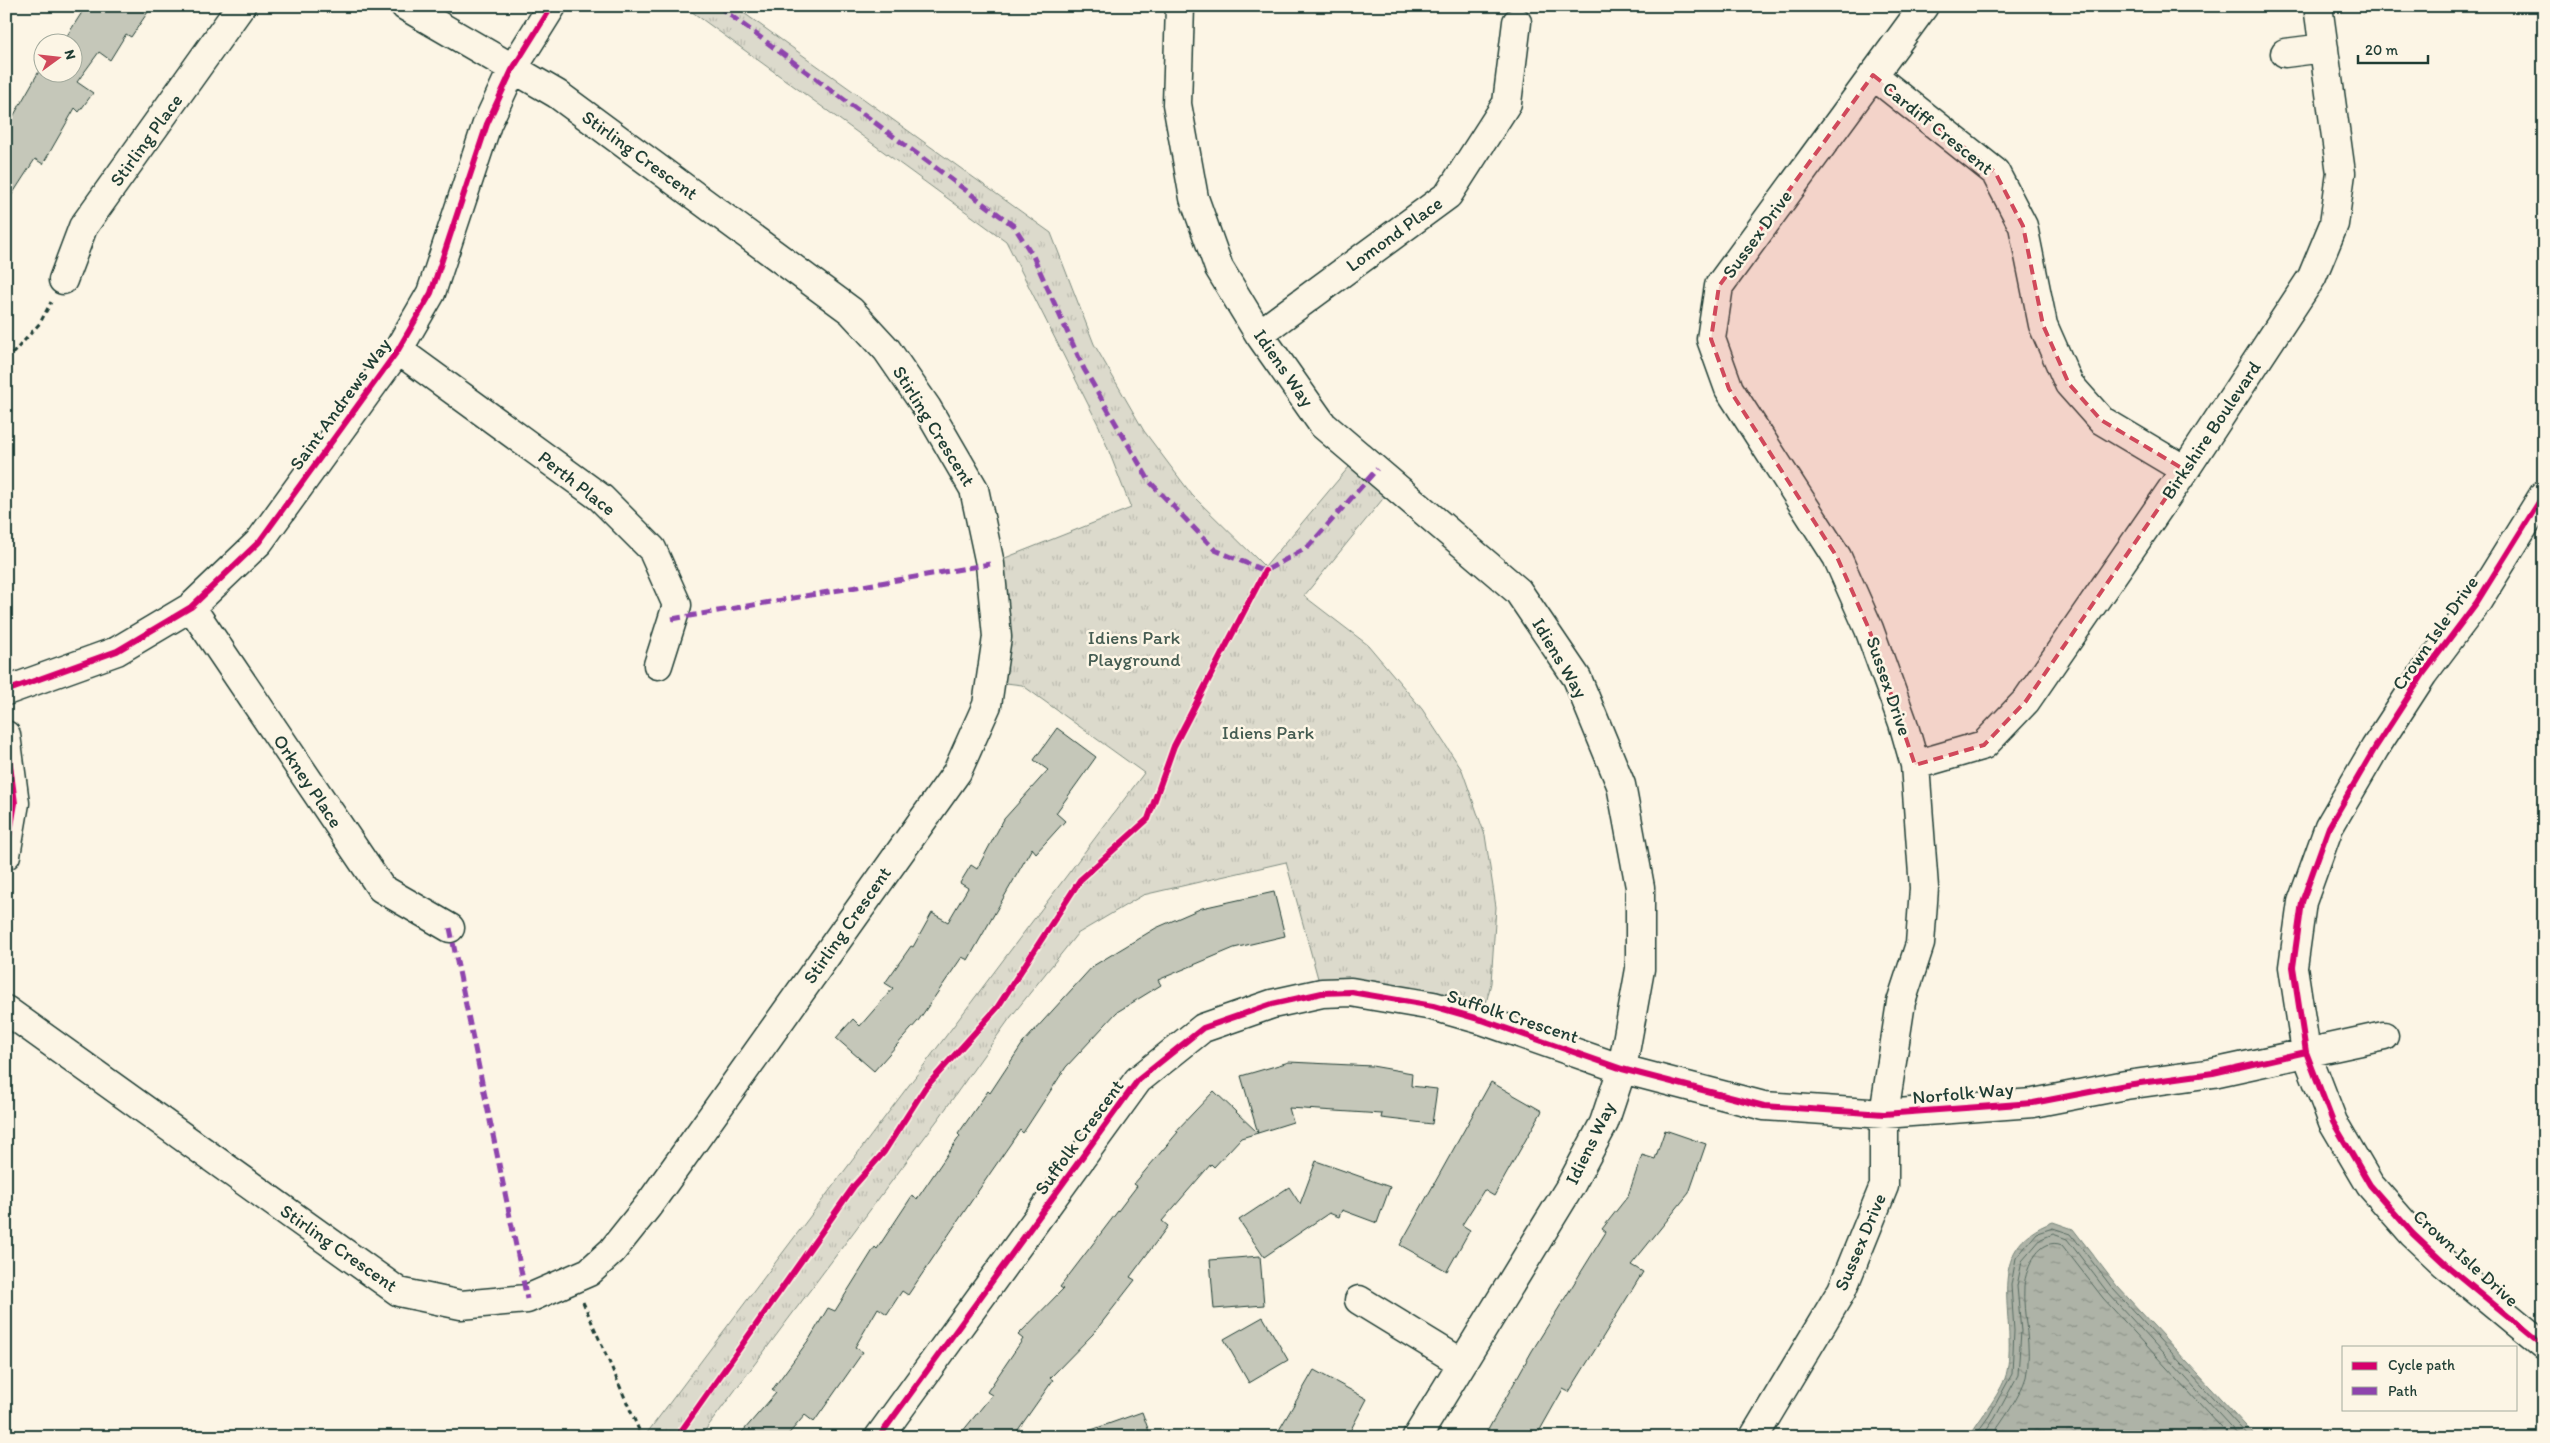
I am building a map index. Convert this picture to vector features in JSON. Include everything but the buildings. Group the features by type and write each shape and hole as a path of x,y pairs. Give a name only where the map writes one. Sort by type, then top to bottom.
{"street":[{"name":"Stirling Place","path":"63,280 83,227 241,6"},
{"path":"406,6 512,70"},
{"name":"Saint Andrews Way","path":"6,691 117,651 191,607 259,542 398,350 431,293 487,124 512,70 552,6"},
{"name":"Idiens Way","path":"1180,6 1177,104 1194,198 1220,268 1260,334 1324,425 1518,590 1577,678 1621,785 1640,887 1640,969 1622,1069 1604,1123 1571,1185 1417,1437"},
{"name":"Sussex Drive","path":"1754,1437 1842,1290 1884,1186 1884,1114 1901,1002 1920,944 1924,888 1915,766 1903,723 1869,629 1837,557 1729,389 1710,338 1719,286 1924,6"},
{"name":"Birkshire Boulevard","path":"1915,766 1984,745 2026,702 2185,470 2312,277 2334,224 2341,173 2318,6"},
{"name":"Lomond Place","path":"1260,334 1448,195 1507,103 1518,22"},
{"path":"2285,53 2324,48"},
{"name":"Stirling Crescent","path":"6,1010 399,1292 461,1305 527,1299 589,1272 612,1251 648,1206 957,772 987,705 997,637 990,564 974,489 926,408 887,350 851,311 556,94 512,70"},
{"name":"Cardiff Crescent","path":"1873,75 1995,172 2023,226 2043,325 2069,384 2101,420 2185,470"},
{"name":"Perth Place","path":"398,350 601,498 652,549 677,605 658,665"},
{"name":"Crown Isle Drive","path":"2544,494 2477,602 2423,674 2375,748 2330,827 2302,902 2293,967 2306,1052 2333,1122 2370,1185 2413,1234 2445,1264 2544,1346"},
{"name":"Orkney Place","path":"191,607 381,888 450,928"},
{"path":"6,735 15,803 6,855"},
{"name":"Suffolk Crescent","path":"879,1437 1138,1080 1203,1028 1272,1004 1322,993 1351,992 1434,1006 1482,1020 1622,1069"},
{"path":"2306,1052 2384,1036"},
{"name":"Norfolk Way","path":"1622,1069 1764,1106 1884,1114 2033,1102 2126,1085 2213,1073 2306,1052"},
{"path":"1359,1300 1462,1363"}],"path":[{"path":"6,361 40,323 63,280"},
{"path":"573,1279 642,1437"}],"highlighted area":[{"path":"1873,75 1995,172 2023,226 2043,325 2069,384 2101,420 2185,470 2026,701 1984,745 1915,765 1869,629 1837,557 1729,389 1711,339 1719,286"}],"green space":[{"name":"Idiens Park","path":"684,6 734,6 1051,233 1094,344 1144,431 1192,495 1265,567 1359,455 1395,484 1304,596 1368,645 1422,709 1462,770 1485,835 1496,907 1491,983 1482,1020 1322,993 1286,862 1143,895 1077,934 1010,1018 939,1118 700,1437 644,1437 1144,773 1022,685 990,681 990,564 1131,508 1099,426 1006,241"}],"water":[{"path":"2053,1222 2073,1229 2117,1286 2256,1437 1969,1437 2001,1387 2007,1371 2009,1328 2007,1286 2009,1266 2017,1249 2031,1234"}],"marked path":[{"path":"718,6 1014,226 1033,256 1084,369 1150,482 1215,550 1265,571 1308,547 1377,469"},
{"path":"672,619 990,564"},
{"path":"450,928 527,1299"}],"cycle path":[{"path":"6,691 117,651 191,607 259,542 398,350 431,293 487,124 512,70 552,6"},
{"path":"2544,494 2477,602 2423,674 2375,748 2329,827 2302,902 2293,967 2306,1052 2333,1122 2370,1185 2413,1234 2445,1264 2544,1346"},
{"path":"677,1437 854,1186 884,1152 925,1088 997,1008 1080,880 1148,819 1174,746 1265,571"},
{"path":"6,735 15,803 6,855"},
{"path":"879,1437 1138,1080 1203,1028 1272,1004 1322,993 1351,992 1433,1006 1482,1020 1622,1069 1764,1106 1884,1114 2033,1103 2126,1085 2213,1073 2306,1052"}],"park label":[{"name":"Idiens Park Playground","path":"1134,648"}]}
